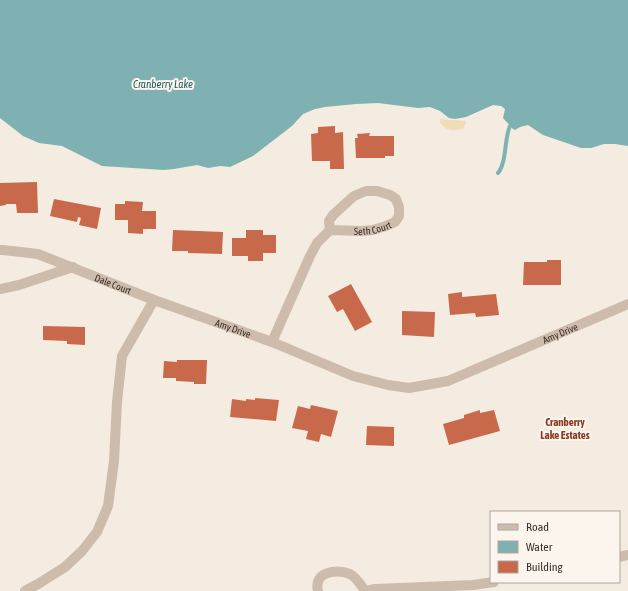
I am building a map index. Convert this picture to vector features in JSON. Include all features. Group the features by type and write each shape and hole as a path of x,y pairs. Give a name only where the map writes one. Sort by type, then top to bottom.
{"street":[{"name":"Seth Court","path":"272,342 317,243 330,230 373,230 395,222 399,216 399,207 396,199 390,195 376,191 366,191 354,196 333,214 329,221 330,230"},
{"name":"Dale Court","path":"0,250 38,254 154,300"},
{"path":"0,289 20,285 72,267"},
{"name":"Amy Drive","path":"154,300 272,342 354,376 388,385 409,388 448,381 628,304"},
{"path":"25,591 41,587 82,551 97,532 108,506 114,461 117,402 122,356 154,300"},
{"path":"318,591 318,581 322,576 330,571 338,571 350,575 358,580 366,591 375,589 473,585 490,583"}],"sand":[{"path":"440,119 466,121 464,128 454,130 443,126 440,123"}],"water":[{"name":"Cranberry Lake","path":"0,0 628,0 628,146 604,144 591,148 581,148 543,135 528,125 515,130 503,118 505,109 501,106 493,105 466,117 455,119 449,118 440,111 430,107 418,108 378,103 325,107 303,114 292,126 253,156 230,167 220,166 208,168 197,165 164,170 102,166 62,146 39,143 23,136 0,118"}],"building":[{"path":"335,126 335,133 343,132 344,169 330,169 330,161 312,161 311,134 318,133 318,127"},
{"path":"370,133 369,136 394,136 394,156 385,156 385,158 356,158 355,138 358,138 357,134"},
{"path":"37,182 38,213 17,213 16,204 6,204 0,206 0,183"},
{"path":"54,199 101,208 97,229 79,225 81,218 78,217 77,222 50,216"},
{"path":"125,201 143,202 142,211 156,211 156,229 143,229 143,234 128,233 128,220 115,220 115,204 125,204"},
{"path":"173,230 223,232 222,254 172,251"},
{"path":"246,230 263,230 263,235 276,235 276,253 263,253 263,261 248,261 248,256 232,256 232,238 246,238"},
{"path":"547,260 561,260 561,285 523,285 524,262 547,262"},
{"path":"351,284 372,322 355,331 343,309 337,312 328,296"},
{"path":"462,292 462,297 496,294 499,315 476,317 475,313 450,315 448,294"},
{"path":"402,311 435,312 434,337 402,335"},
{"path":"43,326 85,327 85,345 67,344 67,341 43,340"},
{"path":"177,360 207,360 206,384 176,381 176,378 163,378 164,361 177,362"},
{"path":"255,398 279,400 276,421 230,417 232,399 246,401 246,399 255,400"},
{"path":"311,405 338,411 331,437 321,434 319,442 306,439 308,431 292,428 298,406 310,409"},
{"path":"480,410 480,413 494,410 500,431 449,445 443,424 464,418 464,415"},
{"path":"367,426 394,427 394,446 366,445"}],"waterway":[{"path":"498,173 503,163 510,126"}],"district":[{"name":"Cranberry Lake Estates","path":"565,428"}]}
